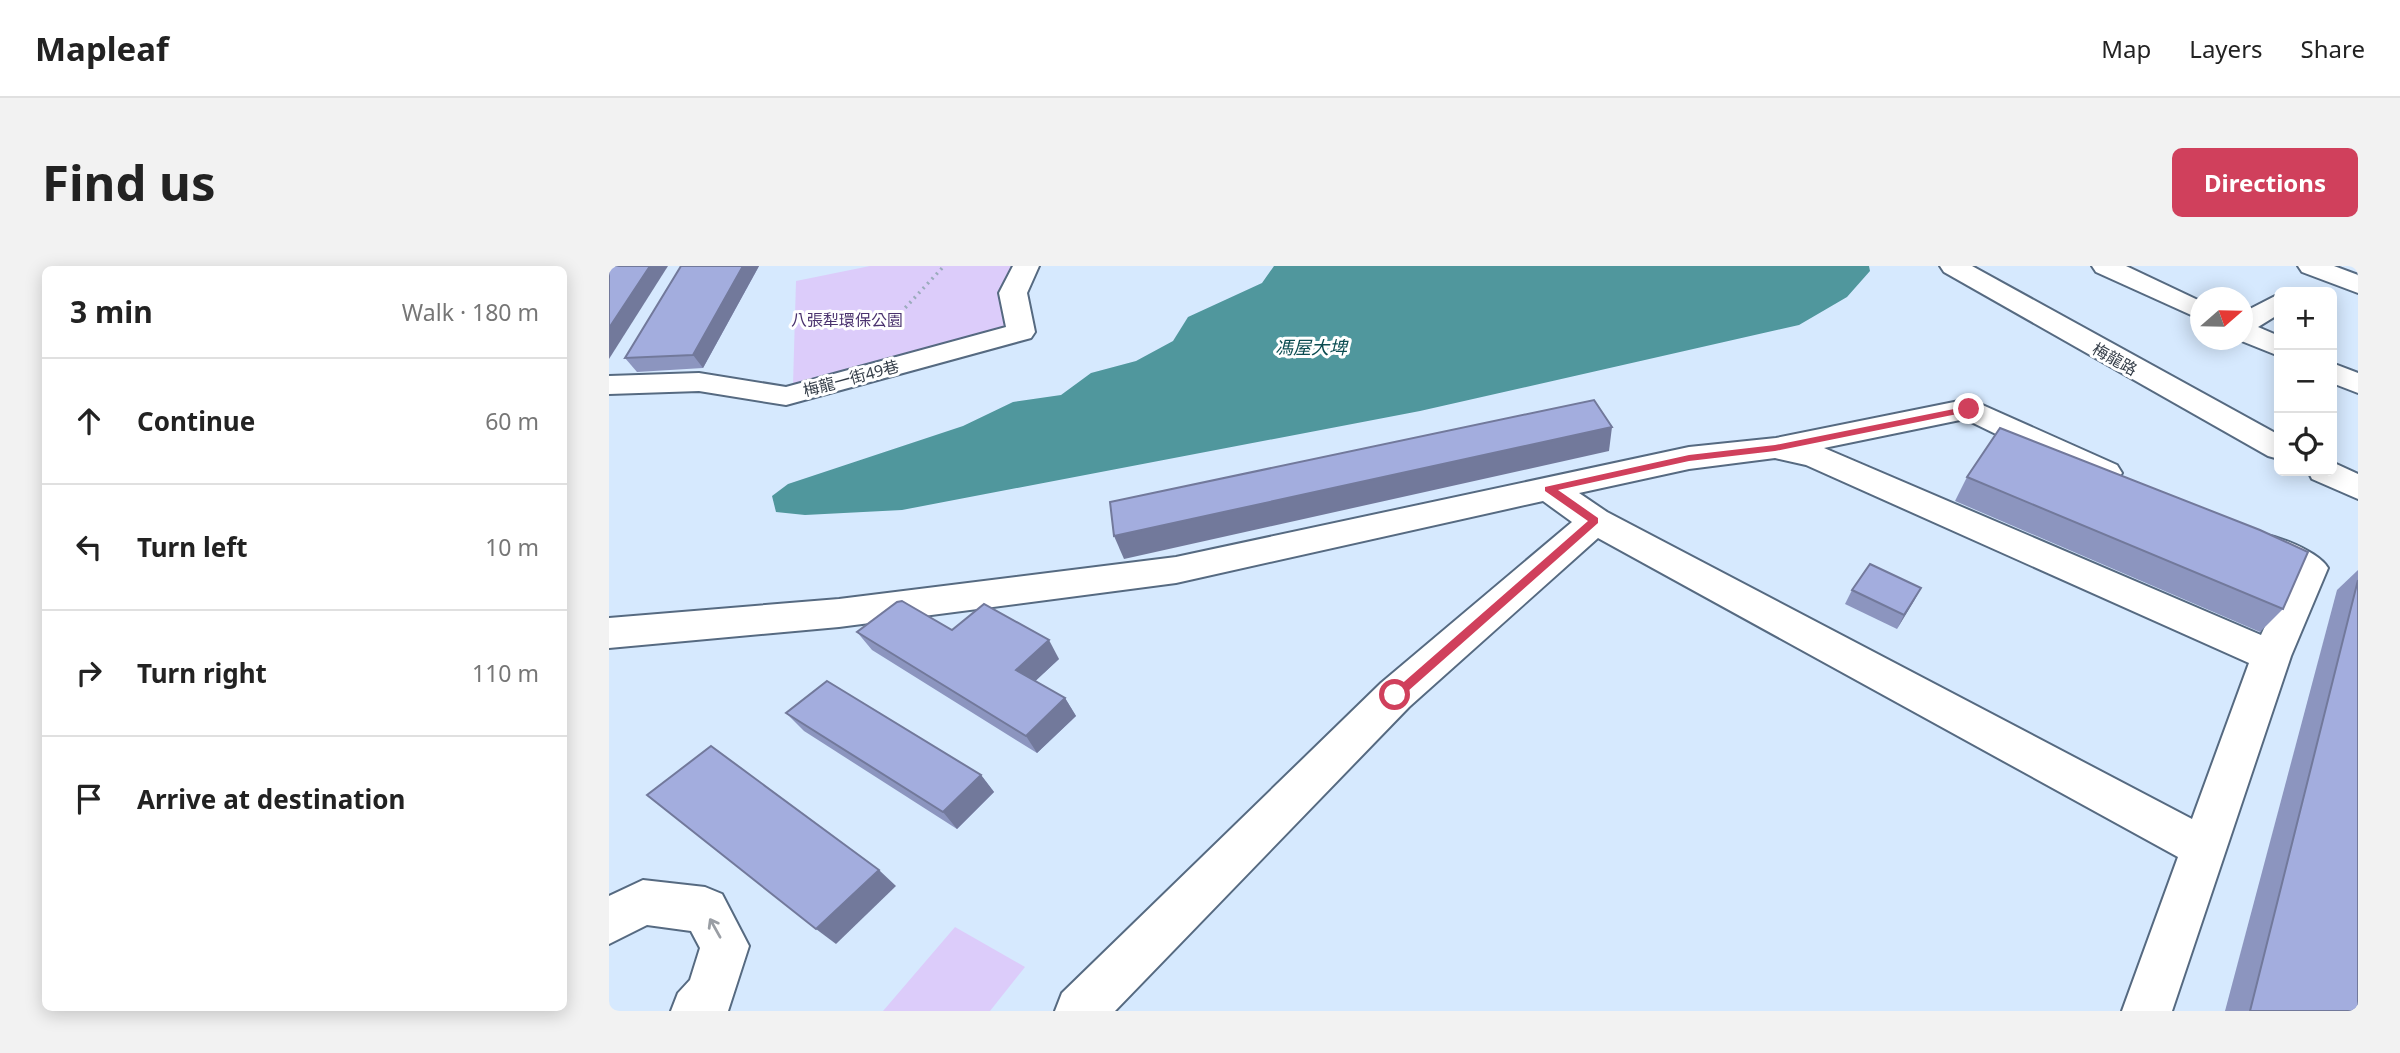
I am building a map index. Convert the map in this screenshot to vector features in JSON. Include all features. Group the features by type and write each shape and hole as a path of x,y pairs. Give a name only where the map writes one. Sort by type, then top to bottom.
{"street":[{"name":"梅龍一街49巷","path":"615,378 699,382 786,396 1021,332 1013,293 1026,266"},
{"name":"梅龍路","path":"1952,266 2274,446"},
{"path":"2105,266 2190,305"},
{"path":"2300,287 2319,269 2358,285"},
{"path":"2253,320 2274,305"},
{"path":"2253,333 2274,344"},
{"path":"2337,374 2358,384"},
{"path":"609,633 839,613 1176,570 1689,458 1775,448 1969,409 2133,485"},
{"path":"1775,448 1814,456 2271,656"},
{"path":"2334,476 2358,488"},
{"path":"1549,489 1595,521 2204,848"},
{"path":"1080,1011 1395,695 1595,521"},
{"path":"2147,1011 2271,656 2310,568 2221,527"},
{"path":"609,921 643,902 705,910 725,947 710,995 696,1011"}],"path":[{"path":"892,322 944,266"}],"green space":[{"name":"八張犁環保公園","path":"870,266 1016,266 1009,327 793,385 796,281"},
{"path":"955,927 1025,967 990,1011 883,1011"}],"water":[{"name":"馮屋大埤","path":"1274,266 1869,266 1870,271 1847,297 1799,325 1420,411 902,510 805,515 776,512 772,496 788,484 963,426 1013,402 1061,395 1091,373 1136,361 1173,341 1188,317 1262,283"}],"building":[{"path":"609,266 650,266 609,328"},
{"path":"681,266 743,266 693,355 625,358"},
{"path":"1594,400 1612,427 1114,536 1110,502"},
{"path":"2000,428 2260,530 2308,552 2283,609 1967,477"},
{"path":"1870,564 1921,588 1904,615 1852,590"},
{"path":"2358,580 2358,1011 2250,1011"},
{"path":"902,601 952,630 984,604 1049,640 1016,670 1065,698 1026,736 857,632"},
{"path":"827,681 981,775 943,812 786,713"},
{"path":"711,746 879,870 816,929 647,795"}],"route":[{"path":"1395,695 1595,521 1549,489 1689,458 1775,448 1969,409"}]}
